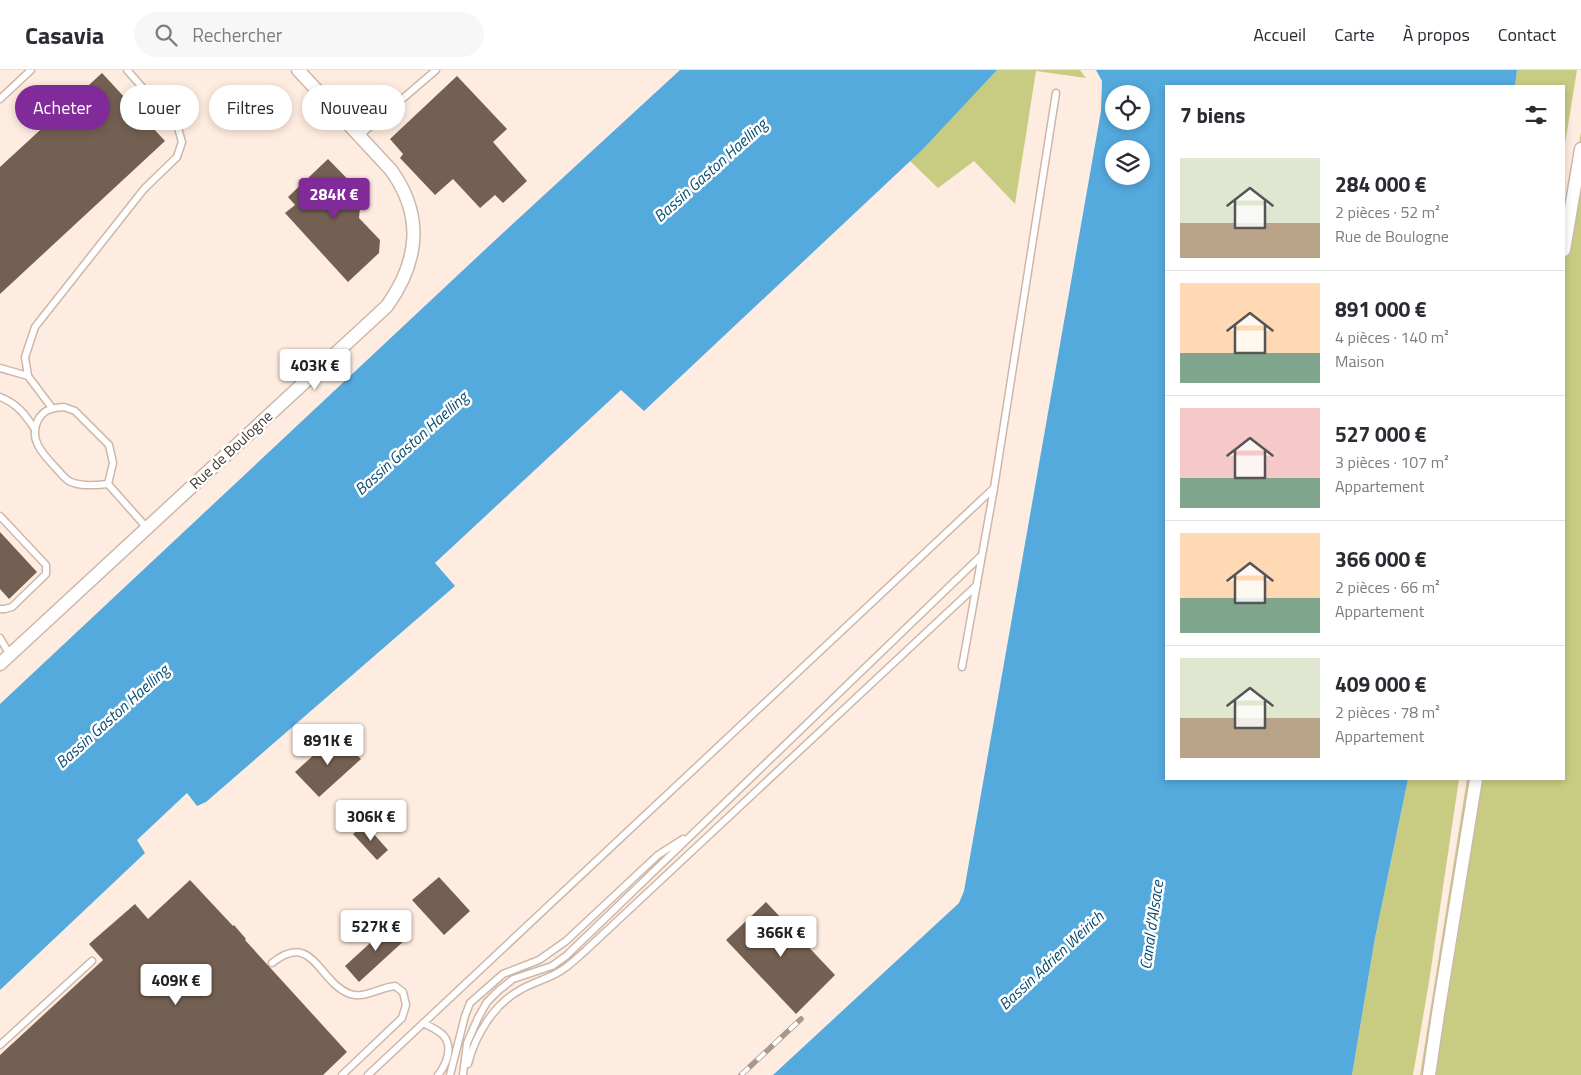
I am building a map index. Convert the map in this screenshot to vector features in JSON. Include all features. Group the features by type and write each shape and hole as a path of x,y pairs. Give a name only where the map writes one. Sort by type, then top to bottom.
{"street":[{"name":"Rue de Boulogne","path":"0,664 5,651 147,528 386,306 399,289 413,248 413,220 397,178 298,70"},
{"path":"1565,244 1581,149"},
{"path":"1429,1075 1476,780"}],"lane":[{"path":"0,99 31,70"},
{"path":"52,408 28,376 26,357 35,327 144,189 177,157 182,142 178,128 126,70"},
{"path":"359,136 436,70"},
{"path":"962,667 994,488 1056,94"},
{"path":"0,368 28,376"},
{"path":"0,397 11,401 27,416 34,428"},
{"path":"64,407 75,411 109,446 113,463 108,484 89,485 69,481 39,448 34,438 34,428 42,413 52,408 64,407"},
{"path":"108,484 147,528"},
{"path":"368,1075 994,488"},
{"path":"0,516 46,564 46,574 12,607 0,609"},
{"path":"464,1075 467,1043 487,1002 513,979 552,966 566,956 982,555"},
{"path":"464,1075 470,1054 483,1028 496,1010 518,990 561,971 585,950 977,585"},
{"path":"0,638 5,651"},
{"path":"450,1075 470,1003 503,974 539,960 566,941 658,855 696,830"},
{"path":"272,963 291,952 304,953 338,987 350,994 361,995 385,987 395,986 403,992 406,1005 402,1018 342,1075"},
{"path":"0,1045 92,961"},
{"path":"423,1023 443,1034 447,1040 448,1055 444,1067 438,1075"},
{"path":"444,1067 444,1075"}],"green space":[{"path":"997,70 1080,70 1086,78 1036,71 1015,204 974,161 938,188 910,161"},
{"path":"1517,70 1577,70 1565,144 1565,85 1515,85"},
{"path":"1581,132 1581,1075 1420,1075 1467,780 1565,780 1565,218"},
{"path":"1408,780 1459,780 1429,982 1413,1075 1352,1075 1375,938"}],"water":[{"name":"Bassin Gaston Haelling","path":"680,70 997,70 922,150 644,411 621,390 435,563 455,586 206,802 197,806 187,793 137,840 145,853 0,990 0,704 491,244"},
{"path":"1096,70 1517,70 1515,85 1165,85 1165,780 1408,780 1375,938 1352,1075 773,1075 959,903 964,891 1101,111 1102,81"}],"building":[{"path":"102,73 120,92 120,130 155,130 165,141 0,294 0,167 40,130 110,130 110,85 89,85"},
{"path":"457,76 507,129 493,142 527,181 503,203 495,195 480,208 453,179 435,195 400,158 403,154 390,139 400,130 405,130 405,125"},
{"path":"328,159 368,200 360,208 359,218 380,240 379,253 348,282 285,213 295,205 288,197"},
{"path":"0,532 37,572 9,599 0,589"},
{"path":"337,734 361,759 319,797 295,772"},
{"path":"365,824 388,850 377,860 353,834"},
{"path":"439,877 470,911 444,935 412,900"},
{"path":"190,880 234,925 245,940 347,1052 323,1075 0,1075 0,1055 103,960 89,944 135,904 148,919"},
{"path":"766,902 835,975 796,1014 726,940"},
{"path":"392,923 406,939 359,982 345,966"}],"railway":[{"path":"741,1075 801,1019"}],"water label":[{"name":"Canal d'Alsace","path":"1151,925"},
{"name":"Bassin Adrien Weirich","path":"1051,960"}]}
